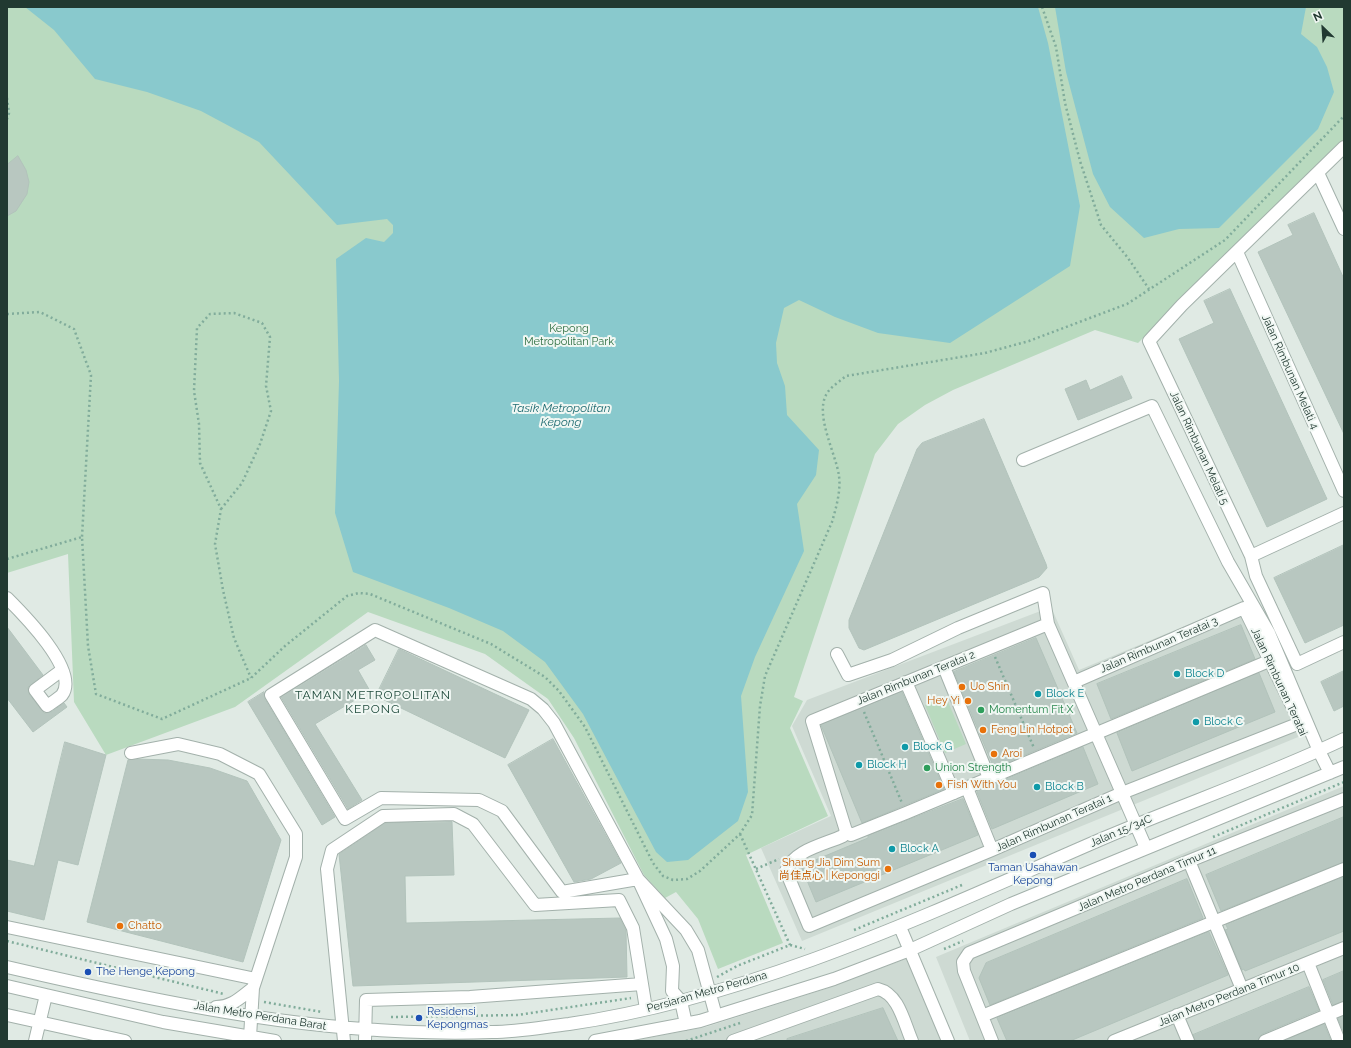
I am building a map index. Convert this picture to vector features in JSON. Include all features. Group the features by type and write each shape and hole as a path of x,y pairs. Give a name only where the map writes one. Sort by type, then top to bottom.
{"street":[{"path":"1236,252 1344,147"},
{"path":"1318,173 1344,229"},
{"name":"Jalan Rimbunan Melati 5","path":"1236,252 1150,339 1149,343 1251,556 1256,576 1297,664 1344,642"},
{"name":"Jalan Rimbunan Melati 4","path":"1236,252 1344,491"},
{"path":"1023,460 1152,406 1228,562 1269,633 1319,751 1330,773"},
{"path":"1251,556 1344,513"},
{"path":"837,654 848,675 892,660 958,628 1043,593 1048,624 1146,848"},
{"path":"7,598 55,653 62,670"},
{"name":"Jalan Rimbunan Teratai","path":"1244,608 1308,742 1319,751"},
{"name":"Jalan Rimbunan Teratai 3","path":"1074,682 1244,608"},
{"name":"Jalan Rimbunan Teratai 2","path":"846,831 812,721 1048,624"},
{"path":"638,879 562,892 502,811 479,800 381,798 345,819 271,695 375,630 531,699 543,709 554,723 638,879 666,939 673,966 672,991 681,1001 686,1024"},
{"path":"789,862 797,856 843,836 846,831 851,835 906,813 1269,661"},
{"path":"944,667 989,778"},
{"path":"906,682 954,793"},
{"name":"Jalan Rimbunan Teratai 1","path":"789,862 786,871 809,926 992,850 1122,793 1300,723"},
{"name":"Jalan 15/34C","path":"900,927 1136,824 1319,751 1344,739"},
{"path":"131,753 178,744 220,754 259,774 296,834 296,857 254,984 250,1037"},
{"path":"910,950 1011,904 1344,767"},
{"path":"967,788 992,850"},
{"name":"Jalan Metro Perdana Timur 11","path":"982,1016 964,971 963,962 970,953 1188,861 1344,799"},
{"path":"344,1035 327,869 332,850 383,816 454,814 473,824 535,905 619,900 633,928 646,1010"},
{"path":"1188,861 1242,989"},
{"path":"992,1041 982,1016 1344,869"},
{"path":"638,879 686,930 698,950 711,993 716,1016"},
{"path":"7,927 254,984"},
{"path":"900,927 948,1041"},
{"name":"Persiaran Metro Perdana","path":"507,1036 646,1010 711,993 776,972 900,927"},
{"name":"Jalan Metro Perdana Timur 10","path":"1114,1041 1344,948"},
{"name":"Persiaran Metro Perdana","path":"595,1041 686,1024 716,1016 834,979 910,950"},
{"path":"1308,963 1339,1041"},
{"name":"Jalan Metro Perdana Barat","path":"7,967 83,985 195,1007 252,1016 344,1035 365,1036 444,1034 507,1036"},
{"path":"195,1007 225,1007 241,998 254,984"},
{"path":"365,1036 366,1000 470,997 642,984"},
{"name":"Jalan Metro Perdana Barat","path":"7,986 163,1022 275,1041"},
{"path":"733,1041 878,989 886,991 893,997 912,1041"},
{"path":"35,1041 46,995"},
{"path":"1265,1041 1344,1008"},
{"path":"7,1015 126,1041"},
{"path":"1177,1016 1188,1041"}],"path":[{"path":"1042,7 1056,47 1065,103 1080,161 1100,225 1128,258 1149,289"},
{"path":"7,98 9,113 7,119"},
{"path":"7,314 40,312 74,329 91,375 82,537 88,646 96,694 162,719 251,678 285,646 348,596 359,593 370,594 491,644 545,677 559,691 586,727 653,863 663,876 674,880 687,879 700,871 740,834 752,815 760,706 765,676 832,522 838,500 839,477 823,417 823,404 826,395 833,386 846,376 985,353 1029,341 1127,304 1225,240 1344,116"},
{"path":"221,509 200,463 199,424 194,391 197,328 210,314 234,313 262,323 270,337 266,386 271,411 260,444 242,483 221,509 215,544 234,638 251,678"},
{"path":"7,558 82,537"},
{"path":"991,647 1038,758"},
{"path":"860,701 906,813"},
{"path":"1206,840 1344,782"},
{"path":"740,834 790,945"},
{"path":"756,869 778,859 789,862"},
{"path":"937,952 966,940"},
{"path":"7,941 241,998"},
{"path":"686,1041 746,1021"}],"shaded area":[{"path":"1245,601 1308,733 802,941 761,848 831,816 792,726 807,700 1051,607 1079,670"},
{"path":"1344,786 1344,1041 970,1041 936,957"},
{"path":"908,958 942,1041 632,1041 706,1027 825,989"}],"green space":[{"name":"Kepong Metropolitan Park","path":"7,7 1344,7 1344,141 1138,343 1095,330 953,390 925,405 898,424 875,454 794,697 803,701 790,728 828,816 746,855 783,943 718,969 698,919 676,892 665,898 644,875 574,738 548,699 485,654 368,612 235,707 106,755 74,702 68,554 7,573"},
{"path":"946,697 966,744 945,753 925,705"}],"water":[{"name":"Tasik Metropolitan Kepong","path":"25,7 1038,7 1048,43 1080,206 1070,266 950,343 878,333 835,317 799,300 784,308 776,343 777,363 785,386 787,415 819,450 816,475 797,504 804,551 755,657 741,696 748,792 738,821 688,860 667,862 656,852 583,714 545,662 503,631 449,608 353,572 335,513 339,381 336,259 366,238 384,242 393,233 393,225 387,219 337,225 259,142 201,111 147,92 95,79 54,30"},
{"path":"1055,7 1306,7 1301,34 1317,47 1327,67 1334,92 1318,129 1219,228 1179,229 1144,238 1110,207 1093,174 1066,72"}],"building":[{"path":"18,156 26,170 29,182 27,194 16,211 7,216 7,165"},
{"path":"1314,213 1344,279 1344,434 1258,252 1293,235 1288,225"},
{"path":"1230,289 1327,499 1267,527 1179,339 1214,323 1204,301"},
{"path":"1122,376 1132,398 1078,420 1065,389 1086,380 1090,390"},
{"path":"984,419 1047,568 1039,577 864,650 859,648 849,628 849,620 917,449 922,443"},
{"path":"1344,545 1344,625 1305,643 1274,578"},
{"name":"Block D","path":"1241,625 1255,659 1111,719 1097,684"},
{"path":"7,627 43,675 28,687 29,694 44,713 51,712 64,703 67,707 33,732 7,698"},
{"path":"1036,638 1077,733 994,768 954,672"},
{"path":"366,645 375,660 358,670 370,691 315,724 362,800 348,809 281,697"},
{"path":"399,649 529,710 505,758 376,696"},
{"path":"1344,671 1344,706 1334,711 1321,682"},
{"name":"Block C","path":"1259,673 1275,712 1132,771 1117,733"},
{"path":"264,692 265,699 335,817 322,825 248,702"},
{"path":"902,692 944,789 862,823 821,725"},
{"path":"553,739 621,863 591,879 574,882 508,765"},
{"path":"65,742 106,755 78,865 58,860 44,920 7,911 7,860 34,866"},
{"name":"Block B","path":"1083,747 1098,784 992,829 977,792"},
{"path":"128,760 168,760 210,768 247,781 281,840 243,962 87,922"},
{"name":"Block A","path":"963,799 978,835 816,902 801,866 868,838 868,836"},
{"path":"1344,817 1344,862 1221,911 1206,875"},
{"path":"452,822 454,875 405,876 406,923 620,918 626,930 627,977 353,986 339,854 385,823"},
{"path":"1344,877 1344,931 1245,971 1244,969 1242,970 1225,930 1228,929 1226,925"},
{"path":"1187,879 1203,918 990,1005 979,978 986,963"},
{"path":"1209,932 1228,975 1070,1041 1007,1041 997,1018"},
{"path":"1344,971 1344,1001 1333,1005 1323,980"},
{"path":"1309,987 1319,1010 1262,1034 1258,1041 1195,1041 1193,1035"},
{"path":"883,1008 898,1041 787,1041 787,1039"},
{"path":"1344,1016 1344,1033 1338,1019"},
{"path":"1324,1024 1331,1041 1284,1041"}],"place":[{"name":"Block D","path":"1177,674"},
{"name":"Uo Shin","path":"962,687"},
{"name":"Block E","path":"1038,694"},
{"name":"Hey Yi","path":"968,701"},
{"name":"Momentum Fit X","path":"981,710"},
{"name":"Block C","path":"1196,722"},
{"name":"Feng Lin Hotpot","path":"983,730"},
{"name":"Block G","path":"905,747"},
{"name":"Aroi","path":"994,754"},
{"name":"Block H","path":"859,765"},
{"name":"Union Strength","path":"927,768"},
{"name":"Fish With You","path":"939,785"},
{"name":"Block B","path":"1037,787"},
{"name":"Block A","path":"892,849"},
{"name":"Taman Usahawan Kepong","path":"1033,855"},
{"name":"Shang Jia Dim Sum 尚佳点心 | Keponggi","path":"888,869"},
{"name":"Chatto","path":"120,926"},
{"name":"The Henge Kepong","path":"88,972"},
{"name":"Residensi Kepongmas","path":"419,1018"}],"district":[{"name":"TAMAN METROPOLITAN KEPONG","path":"373,702"}]}
